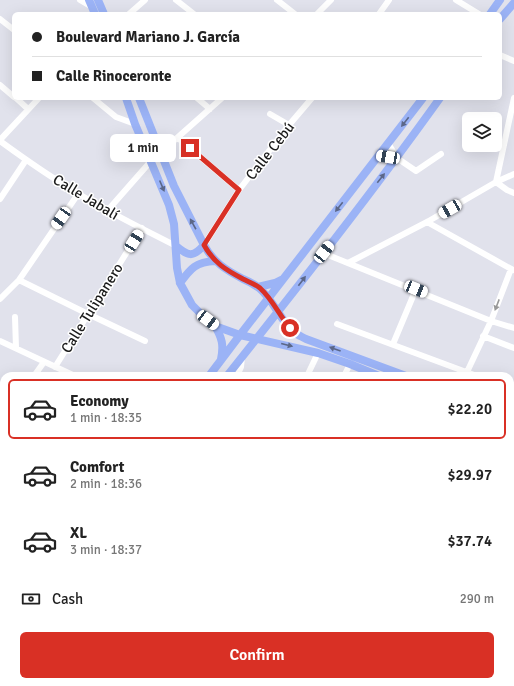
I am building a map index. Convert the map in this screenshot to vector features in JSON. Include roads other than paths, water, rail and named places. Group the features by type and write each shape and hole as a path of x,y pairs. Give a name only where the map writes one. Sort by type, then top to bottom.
{"main road":[{"path":"98,0 103,12"},
{"path":"491,12 500,0"},
{"path":"502,17 514,3"},
{"path":"127,100 135,124 169,205 174,224 177,268 180,282 192,305 215,326 240,335 318,353 368,372 371,363"},
{"path":"140,100 174,186 204,245 215,261 229,272 258,287 269,298 285,322 296,334 395,372"},
{"path":"212,372 421,100"},
{"path":"231,372 397,158 439,100"},
{"path":"176,246 184,253 194,254 204,245"},
{"path":"180,282 192,268 198,264 205,261 215,261"},
{"path":"258,287 275,283 284,278"},
{"path":"215,326 222,342 220,362"}],"street":[{"path":"80,0 92,7"},
{"path":"131,12 145,0"},
{"path":"176,0 191,12"},
{"path":"277,0 292,12"},
{"path":"318,12 331,0"},
{"path":"380,12 389,0"},
{"path":"456,0 475,12"},
{"path":"0,18 12,28"},
{"path":"502,56 514,61"},
{"path":"0,85 12,95"},
{"path":"496,182 514,98"},
{"path":"18,100 28,109"},
{"path":"0,141 37,100"},
{"path":"95,100 116,117 135,124"},
{"path":"199,100 210,109"},
{"path":"160,153 220,100"},
{"name":"Calle Cebú","path":"204,245 239,190 310,100"},
{"path":"270,114 290,125"},
{"path":"178,138 239,190"},
{"name":"Calle Jabalí","path":"0,141 78,194 176,246"},
{"path":"388,143 397,158 416,171 440,154"},
{"path":"378,155 397,158"},
{"path":"0,199 26,160"},
{"path":"108,210 151,160"},
{"path":"348,263 427,222 496,182 514,174"},
{"path":"496,182 514,193"},
{"path":"0,299 19,280 78,194"},
{"path":"337,324 467,372 491,321 512,269 427,222"},
{"name":"Calle Tulipanero","path":"55,367 142,228"},
{"path":"324,252 491,321 514,328"},
{"path":"19,280 146,341"},
{"path":"393,344 416,289"},
{"path":"15,317 16,348"},
{"path":"483,336 514,348"},
{"path":"0,341 66,372"},
{"path":"309,372 318,353"},
{"path":"239,372 242,357"},
{"path":"37,372 44,362"},
{"path":"346,372 350,364"}]}
